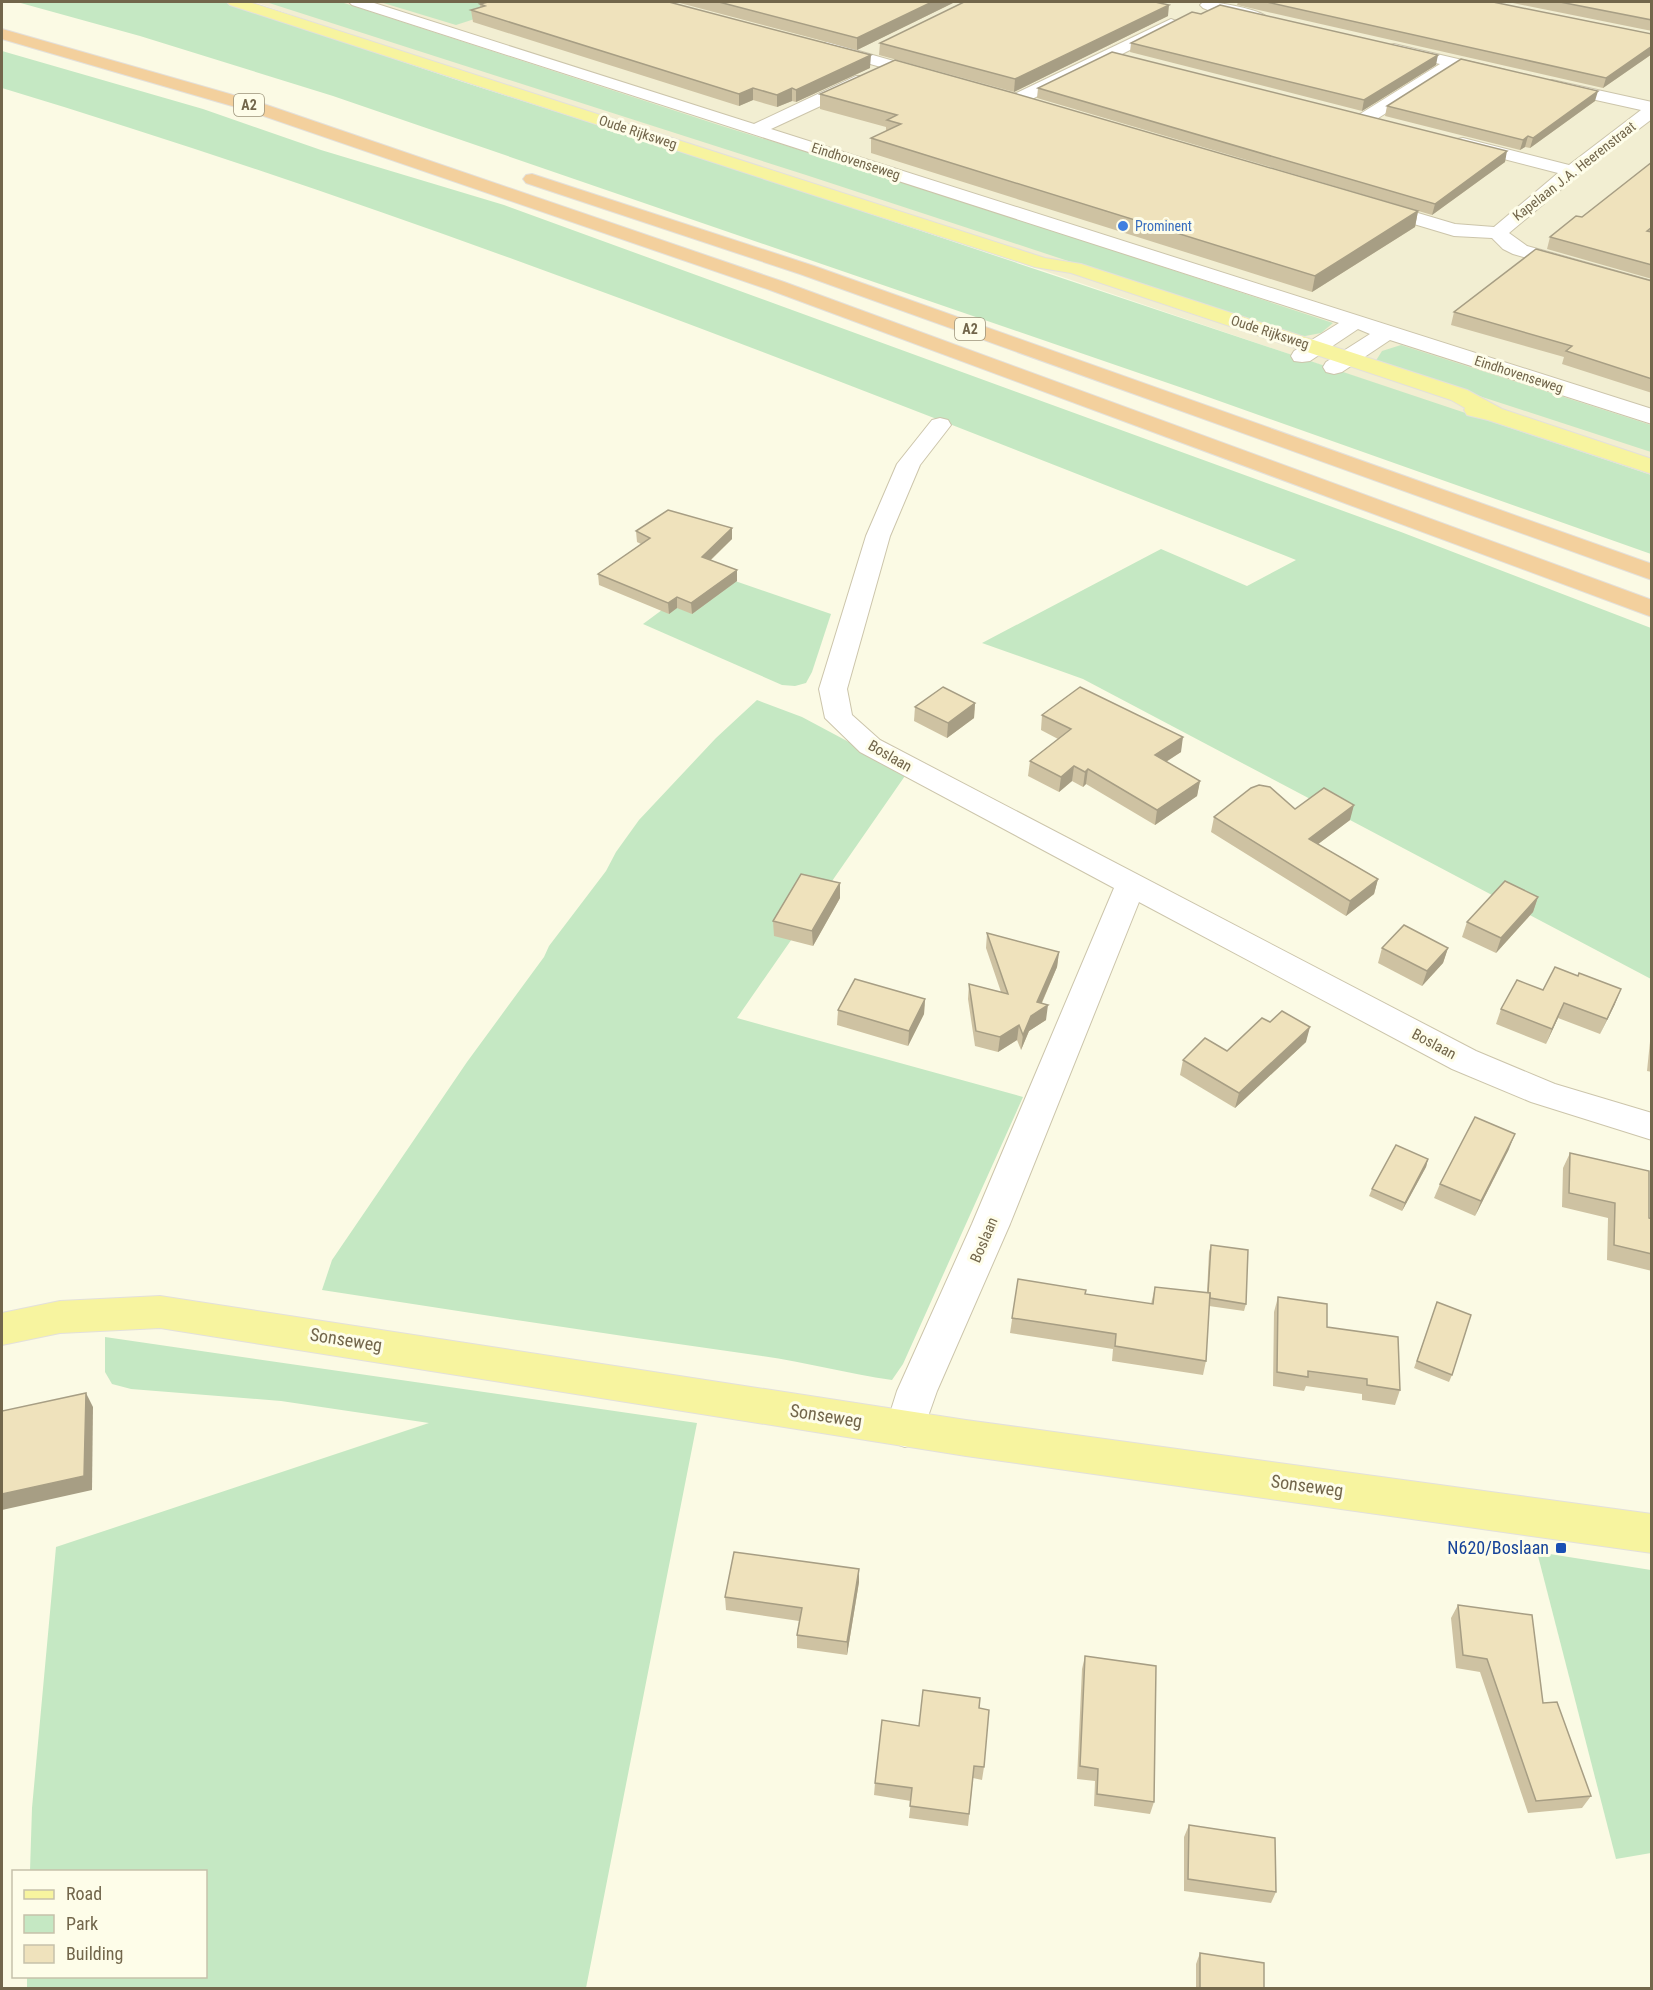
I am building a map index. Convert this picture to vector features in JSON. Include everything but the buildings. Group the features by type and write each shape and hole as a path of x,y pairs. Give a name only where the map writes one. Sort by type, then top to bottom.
{"highway":[{"name":"A2","path":"2,34 252,105 777,286 1652,609"},
{"name":"A2","path":"512,172 807,270 1652,573"}],"main road":[{"name":"Oude Rijksweg","path":"235,2 1042,264 1061,275 1309,352 1446,405 1494,414 1652,467"},
{"name":"Sonseweg","path":"2,1329 17,1324 90,1313 160,1312 905,1429 1652,1534"}],"street":[{"name":"Eindhovenseweg","path":"357,2 1652,417"},
{"path":"1016,100 1112,55 1203,8 1275,21"},
{"path":"815,44 949,81"},
{"path":"1376,44 1512,76"},
{"path":"861,56 881,46"},
{"path":"1112,55 1135,60"},
{"path":"1389,124 1360,116 1455,63"},
{"path":"757,129 893,66"},
{"path":"1536,81 1652,108"},
{"path":"994,94 1039,107"},
{"name":"Kapelaan J.A. Heerenstraat","path":"1498,233 1652,108"},
{"path":"1446,138 1572,171"},
{"path":"1353,200 1454,230 1498,233 1510,245 1520,250 1652,287"},
{"path":"1309,352 1355,321"},
{"path":"1341,363 1387,332"},
{"name":"Boslaan","path":"940,425 909,464 878,536 833,688 839,718 870,746 1464,1060 1543,1093 1652,1127"},
{"name":"Boslaan","path":"905,1429 917,1391 991,1224 1131,884"}],"shaded area":[{"path":"254,2 1651,2 1651,476 1489,422"}],"green space":[{"path":"17,2 224,2 460,81 748,173 1651,475 1651,554 1194,392 333,96 140,36"},
{"path":"266,2 341,2 722,126 930,190 1333,323 1321,333 1300,337 806,175"},
{"path":"380,2 527,2 456,25"},
{"path":"2,51 203,109 321,150 504,205 1401,532 1651,628 1651,979 1083,679 982,643 1161,549 1247,586 1296,560 815,372 492,251 329,194 2,88"},
{"path":"1401,345 1651,425 1651,452 1375,362 1382,351"},
{"path":"712,573 831,614 812,672 806,683 795,686 782,685 643,624"},
{"path":"757,700 802,717 907,773 737,1018 1023,1097 903,1364 892,1380 778,1359 322,1290 332,1260 467,1062 544,957 549,946 606,871 616,852 639,820 716,738"},
{"path":"105,1337 697,1423 586,1988 27,1988 27,1978 207,1978 207,1870 30,1870 32,1808 56,1547 429,1423 281,1401 131,1389 112,1384 105,1372"},
{"path":"1537,1552 1651,1570 1651,1853 1616,1859"}],"place":[{"name":"Prominent","path":"1123,226"},
{"name":"N620/Boslaan","path":"1561,1548"}]}
